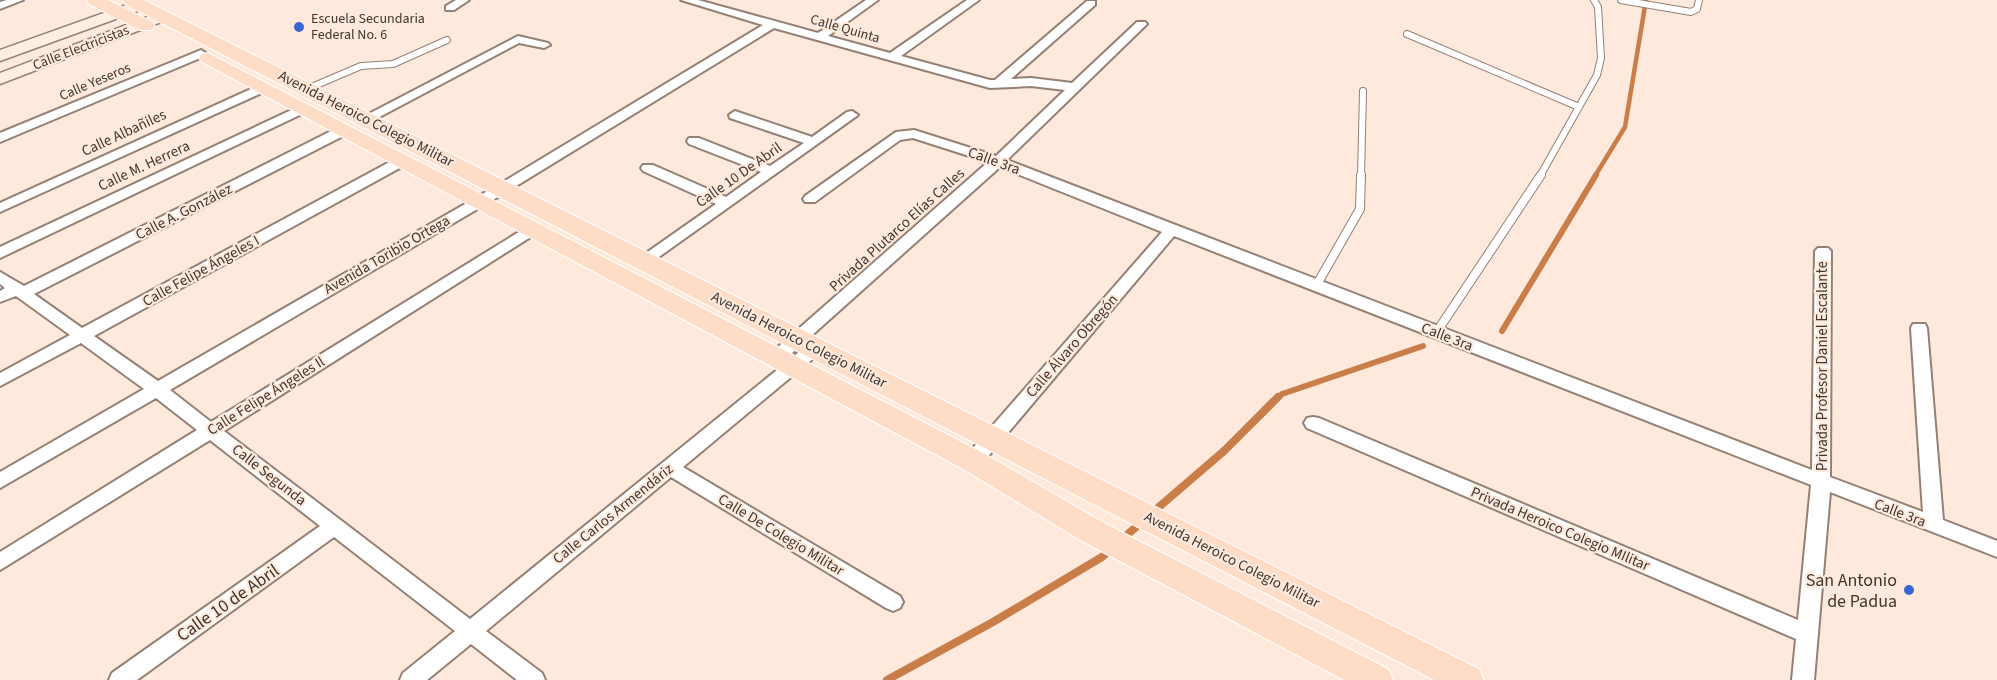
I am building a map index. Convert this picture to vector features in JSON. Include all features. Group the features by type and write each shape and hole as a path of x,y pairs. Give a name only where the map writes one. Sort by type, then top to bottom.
{"main road":[{"name":"Avenida Heroico Colegio Militar","path":"95,0 139,11 304,99 344,130 973,461 1093,532 1376,680"},
{"name":"Avenida Heroico Colegio Militar","path":"139,11 201,54 262,88 365,119 1467,680"},
{"path":"1263,621 1288,589"}],"street":[{"path":"0,6 18,0"},
{"path":"450,8 464,0"},
{"name":"Calle Quinta","path":"689,0 997,85 1031,82 1076,87"},
{"path":"819,37 873,0"},
{"path":"892,57 974,0"},
{"path":"997,85 1091,3"},
{"path":"0,56 139,11"},
{"name":"Calle Electricistas","path":"0,79 139,11"},
{"name":"Avenida Toribio Ortega","path":"0,481 503,188 772,24"},
{"name":"Privada Plutarco Elías Calles","path":"807,344 1141,24"},
{"path":"365,119 519,39 544,45"},
{"name":"Calle Yeseros","path":"0,138 201,54"},
{"name":"Calle Albañiles","path":"0,208 262,88"},
{"name":"Calle M. Herrera","path":"0,252 304,99"},
{"path":"735,115 815,142"},
{"name":"Calle 10 De Abril","path":"644,261 852,115"},
{"name":"Calle A. González","path":"0,297 20,291 344,130"},
{"name":"Calle 3ra","path":"810,199 896,136 914,134 998,161 1997,549"},
{"path":"694,141 772,172"},
{"name":"Calle Felipe Ángeles I","path":"0,380 402,161"},
{"path":"648,168 728,203"},
{"name":"Calle Felipe Ángeles Il","path":"0,562 532,230"},
{"name":"Calle Álvaro Obregón","path":"973,461 1171,230"},
{"name":"Privada Profesor Daniel Escalante","path":"1803,680 1821,482 1823,251"},
{"name":"Calle Segunda","path":"0,277 212,430 534,680"},
{"path":"1919,328 1934,526"},
{"name":"Calle Carlos Armendáriz","path":"411,680 670,468 807,344"},
{"name":"Privada Heroico Colegio MIlitar","path":"1313,423 1807,634"},
{"name":"Calle De Colegio Militar","path":"670,468 893,602"},
{"name":"Calle 10 de Abril","path":"120,680 335,526"}],"lane":[{"path":"1436,333 1542,174 1597,75 1601,58 1598,7 1594,0"},
{"path":"1621,0 1690,12 1696,9 1699,0"},
{"path":"1407,34 1579,107"},
{"path":"304,99 362,66 393,64 447,40"},
{"path":"1316,286 1360,209 1363,91"}],"waterway":[{"path":"1595,176 1625,127 1646,0"},
{"path":"1502,331 1596,175"},
{"path":"1277,399 1282,394 1423,346"},
{"path":"1153,512 1224,451 1278,397"},
{"path":"1121,540 1143,521"},
{"path":"887,680 993,622 1102,557 1111,549"}],"place":[{"name":"Escuela Secundaria Federal No. 6","path":"299,27"},
{"name":"San Antonio de Padua","path":"1909,590"}]}
